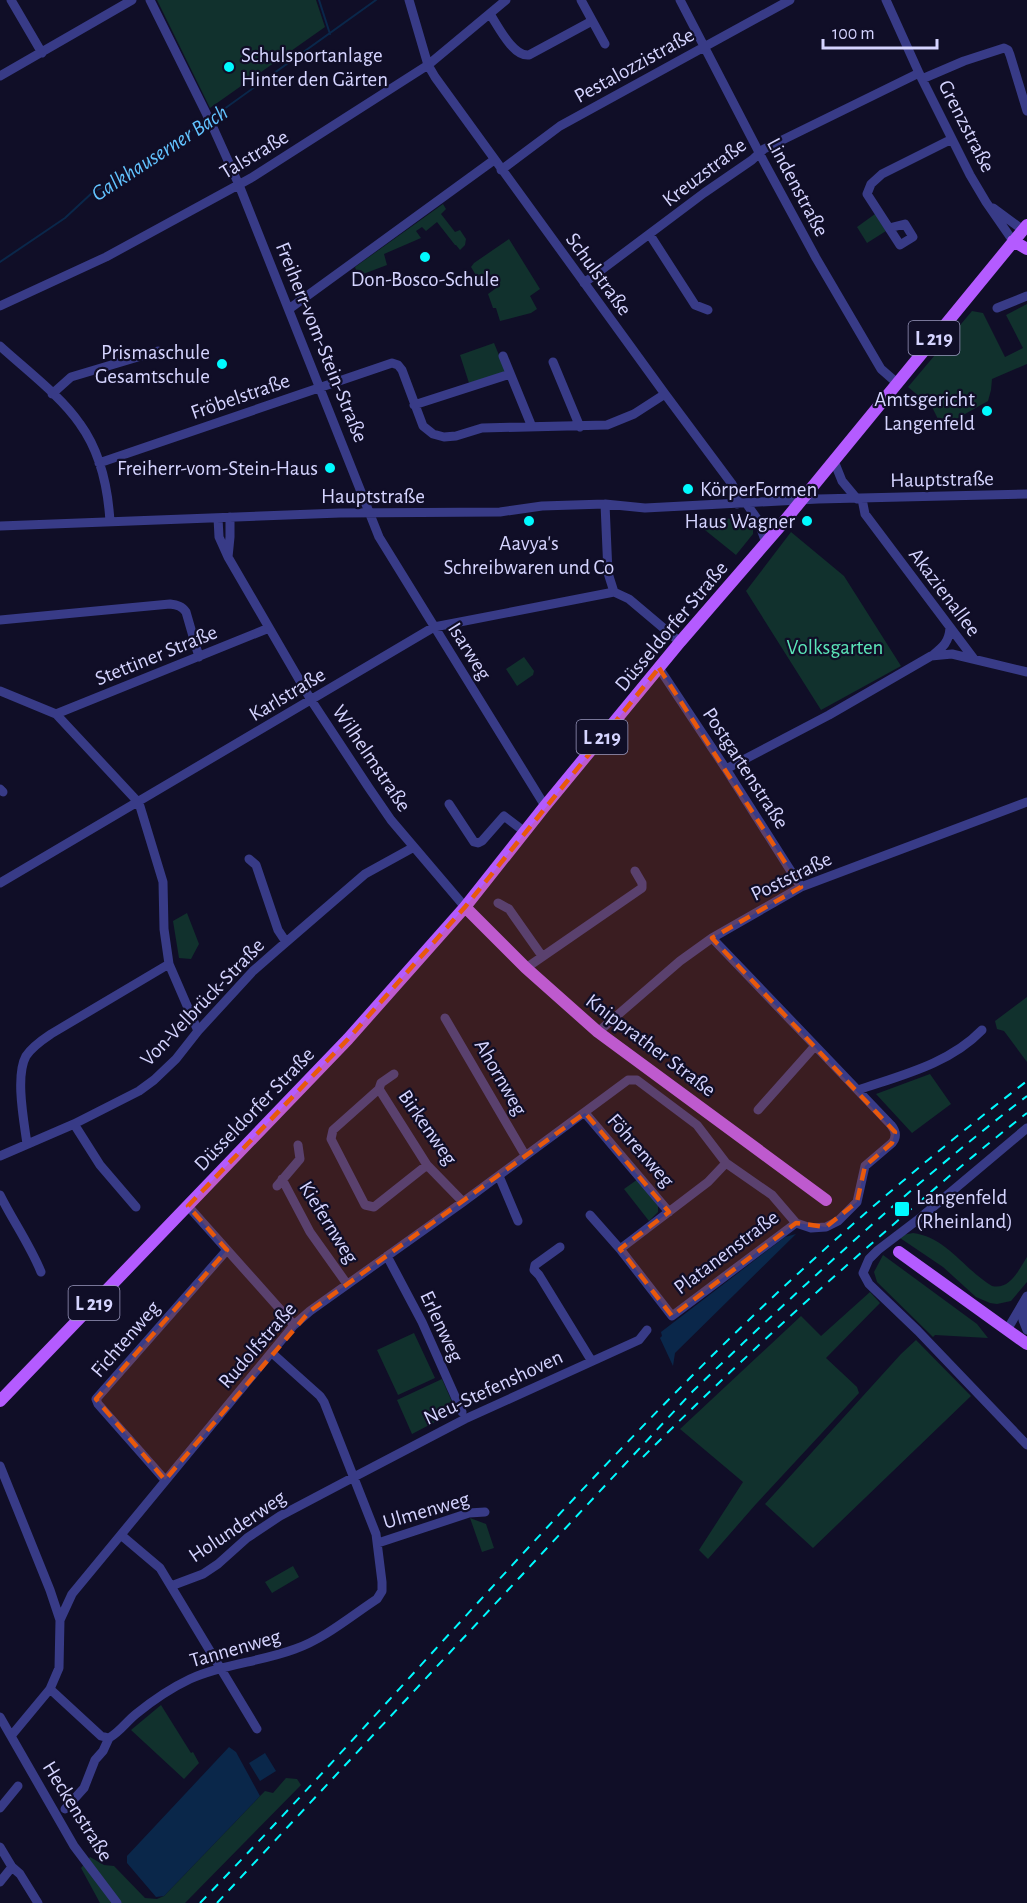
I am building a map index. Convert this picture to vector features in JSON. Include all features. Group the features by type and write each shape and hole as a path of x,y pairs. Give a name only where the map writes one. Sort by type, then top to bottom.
{"main road":[{"name":"L 219","path":"801,501 1013,241 1026,229"},
{"path":"1013,241 1027,249"},
{"name":"Düsseldorfer Straße","path":"0,1401 348,1039 465,907 680,642 801,501"},
{"name":"Knipprather Straße","path":"465,907 526,968 598,1032 826,1200"},
{"path":"899,1252 1027,1344"}],"street":[{"path":"11,0 42,53"},
{"path":"0,76 132,0"},
{"name":"Freiherr-vom-Stein-Straße","path":"150,0 212,123 239,185 365,497 368,514"},
{"name":"Schulstraße","path":"409,0 428,65 501,170 732,484 741,504"},
{"name":"Talstraße","path":"0,306 97,261 239,185 428,65 506,0"},
{"path":"581,0 605,44"},
{"name":"Lindenstraße","path":"680,0 816,258 881,369 897,383"},
{"name":"Pestalozzistraße","path":"501,170 560,126 790,0"},
{"name":"Grenzstraße","path":"886,0 952,139 986,202 1013,241"},
{"path":"490,14 516,52 523,56 529,55 592,21"},
{"name":"Kreuzstraße","path":"584,283 764,149 921,76 1004,48 1010,55 1027,111"},
{"path":"889,228 867,194 871,184 882,174 952,139"},
{"path":"289,309 494,160"},
{"name":"Grenzstraße","path":"986,202 1026,229"},
{"path":"650,235 695,305 708,310"},
{"path":"997,308 1027,296"},
{"path":"0,346 52,394 80,424 89,438 106,482 110,522"},
{"path":"52,394 71,376 158,351"},
{"path":"503,356 532,427"},
{"path":"553,362 580,427"},
{"name":"Fröbelstraße","path":"99,462 392,363 398,365 402,370 414,405"},
{"path":"510,374 414,405 423,426 439,436 456,436 482,428 580,427 614,423 634,414 665,394"},
{"path":"834,461 842,482 859,499"},
{"name":"Hauptstraße","path":"0,526 230,517 500,512 542,506 605,504 645,508 1027,494"},
{"name":"Akazienallee","path":"859,499 865,514 974,659 1027,672"},
{"path":"605,504 608,573 614,592 629,599 680,642"},
{"path":"741,504 758,520 766,543"},
{"name":"Isarweg","path":"368,514 379,537 545,806"},
{"path":"228,556 230,517"},
{"name":"Wilhelmstraße","path":"218,518 219,537 228,556 312,700 391,820 465,907"},
{"name":"Karlstraße","path":"0,883 434,627 614,592"},
{"path":"0,620 177,605 186,612 199,657"},
{"name":"Stettiner Straße","path":"56,714 269,628"},
{"path":"726,769 829,715 931,656 943,647 949,638 950,628"},
{"path":"931,656 952,654 974,659"},
{"name":"Postgartenstraße","path":"659,668 801,887"},
{"path":"0,691 56,714 139,803 163,882 164,929 169,964 198,1031"},
{"name":"Poststraße","path":"598,1032 680,961 712,938 801,887 1027,802"},
{"path":"449,804 474,842 482,841 504,816 525,832"},
{"name":"Von-Velbrück-Straße","path":"0,1156 74,1124 139,1091 154,1080 176,1059 198,1031 253,971 285,942 365,874 414,847"},
{"path":"249,859 256,865 278,930 285,942"},
{"path":"526,968 642,888 642,883 635,871"},
{"path":"498,903 509,909 542,956"},
{"path":"712,938 894,1128 894,1140 865,1166 857,1202 838,1221 826,1227 811,1228 796,1222"},
{"path":"27,1144 21,1086 23,1066 27,1055 51,1034 169,964"},
{"name":"Ahornweg","path":"445,1018 525,1155"},
{"path":"858,1090 933,1065 970,1042 982,1030"},
{"path":"759,1110 815,1046"},
{"name":"Birkenweg","path":"394,1074 381,1083 379,1089 427,1165 463,1202"},
{"name":"Platanenstraße","path":"541,1143 628,1080 637,1080 697,1125 726,1163 772,1196 796,1222 672,1316 620,1249"},
{"path":"379,1089 333,1130 331,1139 365,1205 374,1207 427,1165"},
{"name":"Föhrenweg","path":"585,1113 669,1212"},
{"path":"74,1124 100,1166 136,1207"},
{"path":"1027,1128 920,1218 878,1250 864,1267 864,1277 869,1284 918,1331 1027,1445"},
{"name":"Rudolfstraße","path":"60,1620 72,1594 294,1325 541,1143"},
{"name":"Kiefernweg","path":"298,1145 300,1159 279,1182 310,1232 347,1284"},
{"name":"Föhrenweg","path":"620,1249 708,1182 726,1163"},
{"path":"499,1176 518,1221"},
{"path":"0,1195 13,1222 33,1252 41,1272"},
{"path":"188,1206 294,1325"},
{"path":"590,1215 620,1249"},
{"path":"560,1247 535,1265 534,1270 591,1360"},
{"name":"Fichtenweg","path":"165,1480 96,1399 227,1250"},
{"name":"Erlenweg","path":"387,1256 422,1322 462,1412"},
{"path":"1007,1330 1027,1296"},
{"path":"1027,1296 1023,1320 1027,1330"},
{"name":"Neu-Stefenshoven","path":"354,1477 465,1419 639,1340 647,1330"},
{"path":"272,1353 324,1402 378,1543"},
{"path":"0,1466 60,1620 59,1668 50,1689 11,1736"},
{"name":"Holunderweg","path":"171,1586 203,1574 247,1538 280,1516 354,1477"},
{"name":"Ulmenweg","path":"378,1543 469,1513 485,1512"},
{"path":"121,1534 160,1568 257,1729"},
{"name":"Tannenweg","path":"65,1809 84,1788 95,1760 103,1751 109,1738 136,1714 176,1686 220,1668 266,1658 301,1647 320,1637 376,1599 382,1591 378,1543"},
{"path":"50,1590 60,1596 72,1594"},
{"path":"50,1689 101,1736 109,1738"},
{"name":"Heckenstraße","path":"0,1717 74,1846 117,1903"},
{"path":"0,1808 18,1786"},
{"path":"0,1847 39,1903"},
{"path":"0,1882 12,1867"}],"highlighted area":[{"path":"659,668 801,887 712,938 895,1132 892,1143 865,1166 857,1202 826,1227 796,1223 672,1316 620,1249 669,1212 585,1113 310,1311 165,1480 96,1399 227,1250 188,1206 348,1039 465,907"}],"green space":[{"name":"Schulsportanlage Hinter den Gärten","path":"157,0 316,0 325,27 210,108"},
{"path":"443,204 446,209 441,214 455,232 460,230 466,239 465,245 460,250 437,222 426,231 422,227 416,231 421,238 384,254 387,265 358,276 355,267"},
{"path":"875,214 886,231 867,243 857,227"},
{"path":"509,239 540,289 530,296 537,309 531,313 500,321 488,294 499,286 489,273 477,277 471,267"},
{"path":"1027,304 1027,364 992,379 988,401 942,427 932,407 908,387 972,311 983,313 1005,357 1023,348 1006,315"},
{"path":"494,343 506,372 469,383 460,355"},
{"path":"699,518 747,519 753,525 753,534 736,555 695,522"},
{"name":"Volksgarten","path":"791,532 844,576 901,666 821,710 746,591"},
{"path":"524,657 534,671 533,675 517,686 506,669"},
{"path":"187,913 199,944 191,959 179,958 173,921"},
{"path":"1027,997 1027,1062 1004,1031 997,1029 995,1021"},
{"path":"930,1074 951,1104 912,1133 876,1094"},
{"path":"638,1179 658,1205 658,1212 649,1221 624,1189"},
{"path":"913,1233 925,1236 945,1247 992,1286 1009,1282 1027,1257 1027,1282 1011,1301 997,1304 976,1297 943,1267 900,1238"},
{"path":"883,1255 977,1324 988,1338 935,1335 933,1337 877,1282 874,1272"},
{"path":"870,1292 880,1303 826,1358 857,1387 859,1393 708,1559 699,1550 743,1482 680,1429 801,1316 821,1336"},
{"path":"414,1333 435,1378 398,1395 377,1350"},
{"path":"916,1340 971,1396 813,1548 765,1504"},
{"path":"442,1379 456,1411 412,1434 397,1400"},
{"path":"470,1518 486,1524 494,1548 482,1552"},
{"path":"293,1566 299,1577 272,1593 265,1582"},
{"path":"161,1705 199,1763 184,1779 131,1730"},
{"path":"286,1778 297,1779 301,1785 185,1903 100,1903 81,1868 90,1857 104,1865 114,1866 145,1898 157,1899 164,1896 265,1791 273,1793"}],"water":[{"path":"796,1234 675,1353 673,1366 660,1338 661,1332 785,1237"},
{"path":"229,1747 236,1752 260,1796 164,1896 156,1897 127,1863 127,1856"},
{"path":"265,1753 276,1771 260,1781 249,1763"}],"waterway":[{"path":"319,0 330,34"},
{"name":"Galkhauserner Bach","path":"213,117 376,0"},
{"name":"Galkhauserner Bach","path":"0,262 65,218 93,192 121,177 208,120"}],"railway":[{"path":"200,1903 561,1512 724,1344 850,1226 937,1152 1027,1081"},
{"path":"217,1903 693,1391 856,1239 940,1166 1027,1096"},
{"path":"643,1457 812,1297 928,1195 1027,1113"}],"place":[{"name":"Schulsportanlage Hinter den Gärten","path":"229,67"},
{"name":"Don-Bosco-Schule","path":"425,257"},
{"name":"Prismaschule Gesamtschule","path":"222,364"},
{"name":"Amtsgericht Langenfeld","path":"987,411"},
{"name":"Freiherr-vom-Stein-Haus","path":"330,468"},
{"name":"KörperFormen","path":"688,489"},
{"name":"Aavya's Schreibwaren und Co","path":"529,521"},
{"name":"Haus Wagner","path":"807,521"},
{"name":"Langenfeld (Rheinland)","path":"902,1209"}]}
